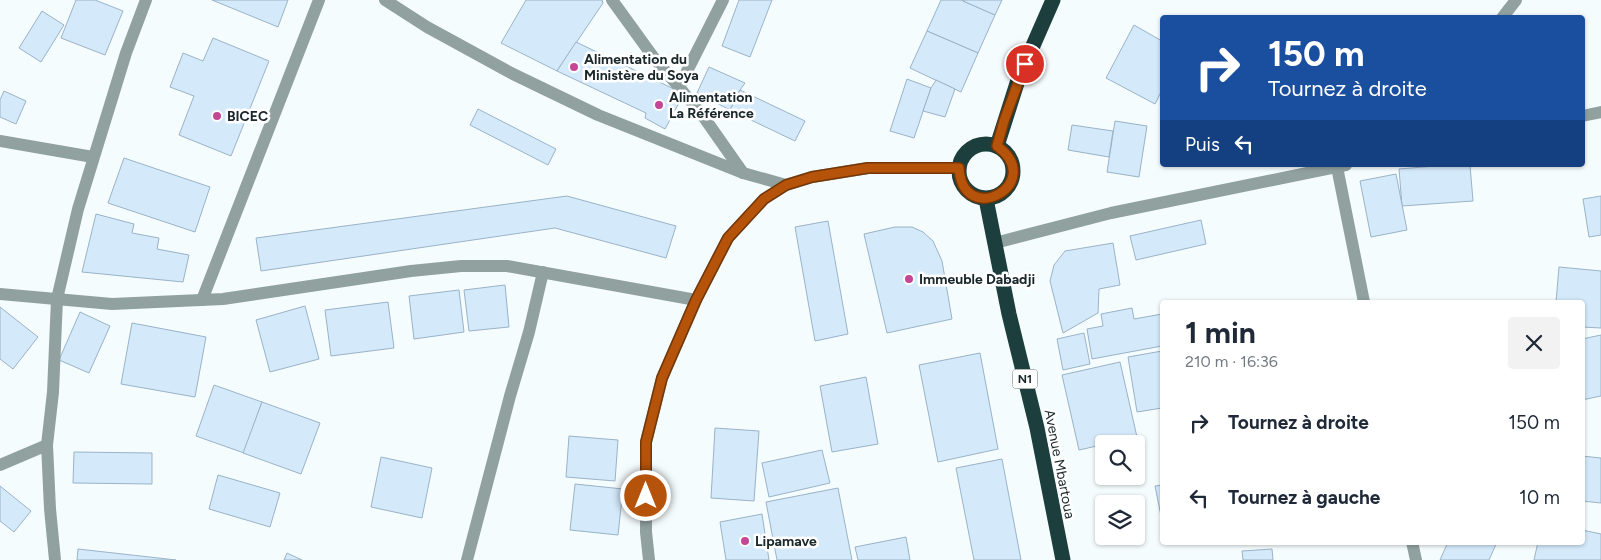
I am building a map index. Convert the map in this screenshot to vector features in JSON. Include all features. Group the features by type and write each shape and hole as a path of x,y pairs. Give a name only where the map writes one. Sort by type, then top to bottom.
{"highway":[{"path":"997,146 1018,80 1053,0"},
{"path":"987,143 997,146 1006,152 1012,161 1014,172 1011,182 1004,191 995,197 986,199 977,197 962,186 959,168 962,158 968,150 977,145 987,143"},
{"name":"Avenue Mbartoua","path":"986,199 1009,314 1038,428 1063,560"}],"street":[{"path":"54,560 47,446 53,392 57,299 78,209 126,54 146,0"},
{"path":"202,300 319,0"},
{"path":"385,0 427,27 512,74 598,115 743,173 786,185"},
{"path":"612,0 654,58 703,116 743,173"},
{"path":"679,87 723,0"},
{"path":"1504,15 1516,0"},
{"path":"1585,115 1601,112"},
{"path":"0,141 94,156"},
{"path":"995,243 1111,213 1337,167"},
{"path":"1342,167 1364,300"},
{"path":"649,560 646,532 646,442 662,378 696,300 728,238 764,199 786,185 812,177 868,168 959,168"},
{"path":"0,294 112,304 223,299 411,271 461,266 507,266 696,300"},
{"path":"467,560 510,396 529,332 542,272"},
{"path":"0,465 47,446"},
{"path":"1413,545 1416,560"}],"building":[{"path":"76,0 95,0 123,11 105,55 61,38"},
{"path":"212,0 288,0 278,27"},
{"path":"526,0 602,0 603,3 557,71 501,43"},
{"path":"739,0 772,0 750,57 722,46"},
{"path":"941,0 961,0 995,15 978,53 927,31"},
{"path":"964,0 1002,0 995,15"},
{"path":"42,11 64,25 41,62 19,48"},
{"path":"1134,25 1160,40 1160,94 1155,104 1106,78"},
{"path":"927,31 978,53 961,92 910,68"},
{"name":"BICEC","path":"213,38 269,61 231,156 179,135 194,96 170,87 183,53 203,61"},
{"path":"576,42 676,90 680,101 665,129 645,118 646,113 557,71"},
{"path":"709,67 745,83 730,110 697,93"},
{"path":"907,79 931,88 914,138 890,131"},
{"path":"936,80 955,89 945,117 923,111 931,88"},
{"path":"740,90 805,121 795,141 730,110"},
{"path":"4,91 26,101 16,124 0,117 0,100"},
{"path":"478,109 556,149 548,165 470,125"},
{"path":"1115,121 1147,126 1139,177 1107,172"},
{"path":"1072,125 1113,131 1109,157 1068,150"},
{"path":"124,158 210,187 195,232 108,203"},
{"path":"1470,167 1473,201 1402,206 1399,169"},
{"path":"1396,174 1407,230 1371,237 1360,181"},
{"path":"567,196 676,226 666,258 555,228 261,271 256,238"},
{"path":"1601,196 1601,235 1589,237 1583,199"},
{"path":"96,214 134,224 132,233 159,238 157,249 189,255 183,282 82,272"},
{"path":"1201,220 1206,244 1136,260 1130,236"},
{"path":"828,221 848,334 815,341 795,227"},
{"name":"Immeuble Dabadji","path":"895,227 912,227 923,232 933,241 942,261 952,319 887,333 864,234"},
{"path":"1113,243 1120,285 1099,289 1098,313 1063,333 1050,281 1054,265 1065,251"},
{"path":"1559,267 1601,271 1601,328 1585,327 1585,300 1556,300"},
{"path":"505,285 509,327 469,331 464,290"},
{"path":"459,290 464,332 414,339 409,296"},
{"path":"388,302 394,348 331,356 325,310"},
{"path":"305,306 319,359 270,372 256,320"},
{"path":"0,307 38,337 13,369 0,359"},
{"path":"1132,308 1134,319 1160,314 1160,346 1092,359 1087,329 1103,326 1101,314"},
{"path":"80,312 110,326 89,373 59,360"},
{"path":"132,323 206,337 195,397 121,384"},
{"path":"1084,333 1090,364 1063,370 1057,339"},
{"path":"1601,335 1601,396 1585,399 1585,338"},
{"path":"1160,351 1160,408 1137,412 1128,357"},
{"path":"980,353 998,449 938,462 919,365"},
{"path":"1120,362 1137,435 1095,435 1095,446 1079,450 1062,375"},
{"path":"866,377 878,444 832,452 820,386"},
{"path":"214,385 262,402 244,453 196,436"},
{"path":"262,402 320,423 301,474 243,453"},
{"path":"715,428 759,431 754,501 711,498"},
{"path":"569,436 618,440 615,481 566,477"},
{"path":"822,450 830,483 769,497 762,463"},
{"path":"74,452 152,453 152,484 73,483"},
{"path":"1585,456 1601,458 1601,503 1585,501"},
{"path":"381,457 432,468 422,518 371,507"},
{"path":"1002,459 1021,560 974,560 956,468"},
{"path":"218,475 280,493 270,527 209,509"},
{"path":"575,484 623,489 618,535 570,530"},
{"path":"1160,485 1160,511 1155,486"},
{"path":"0,486 31,511 14,532 0,521"},
{"path":"838,488 852,560 777,560 766,502"},
{"name":"Lipamave","path":"762,514 769,560 726,560 720,522"},
{"path":"1585,531 1601,534 1601,560 1534,560 1537,545 1585,545"},
{"path":"906,537 910,560 858,560 855,547"},
{"path":"1447,545 1496,545 1489,560 1440,560"},
{"path":"78,549 176,560 77,560"},
{"path":"1272,549 1273,560 1243,560 1242,551"},
{"path":"287,553 302,560 284,560"}],"place":[{"name":"Alimentation du Ministère du Soya","path":"574,67"},
{"name":"Alimentation La Référence","path":"659,105"},
{"name":"BICEC","path":"217,116"},
{"name":"Immeuble Dabadji","path":"909,279"},
{"name":"Lipamave","path":"745,541"}],"route":[{"path":"646,496 646,442 662,378 696,300 728,238 764,199 786,185 812,177 868,168 959,168 962,186 969,192 977,197 986,199 995,197 1004,191 1011,182 1014,172 1012,161 1006,152 997,146 1025,64"}]}
